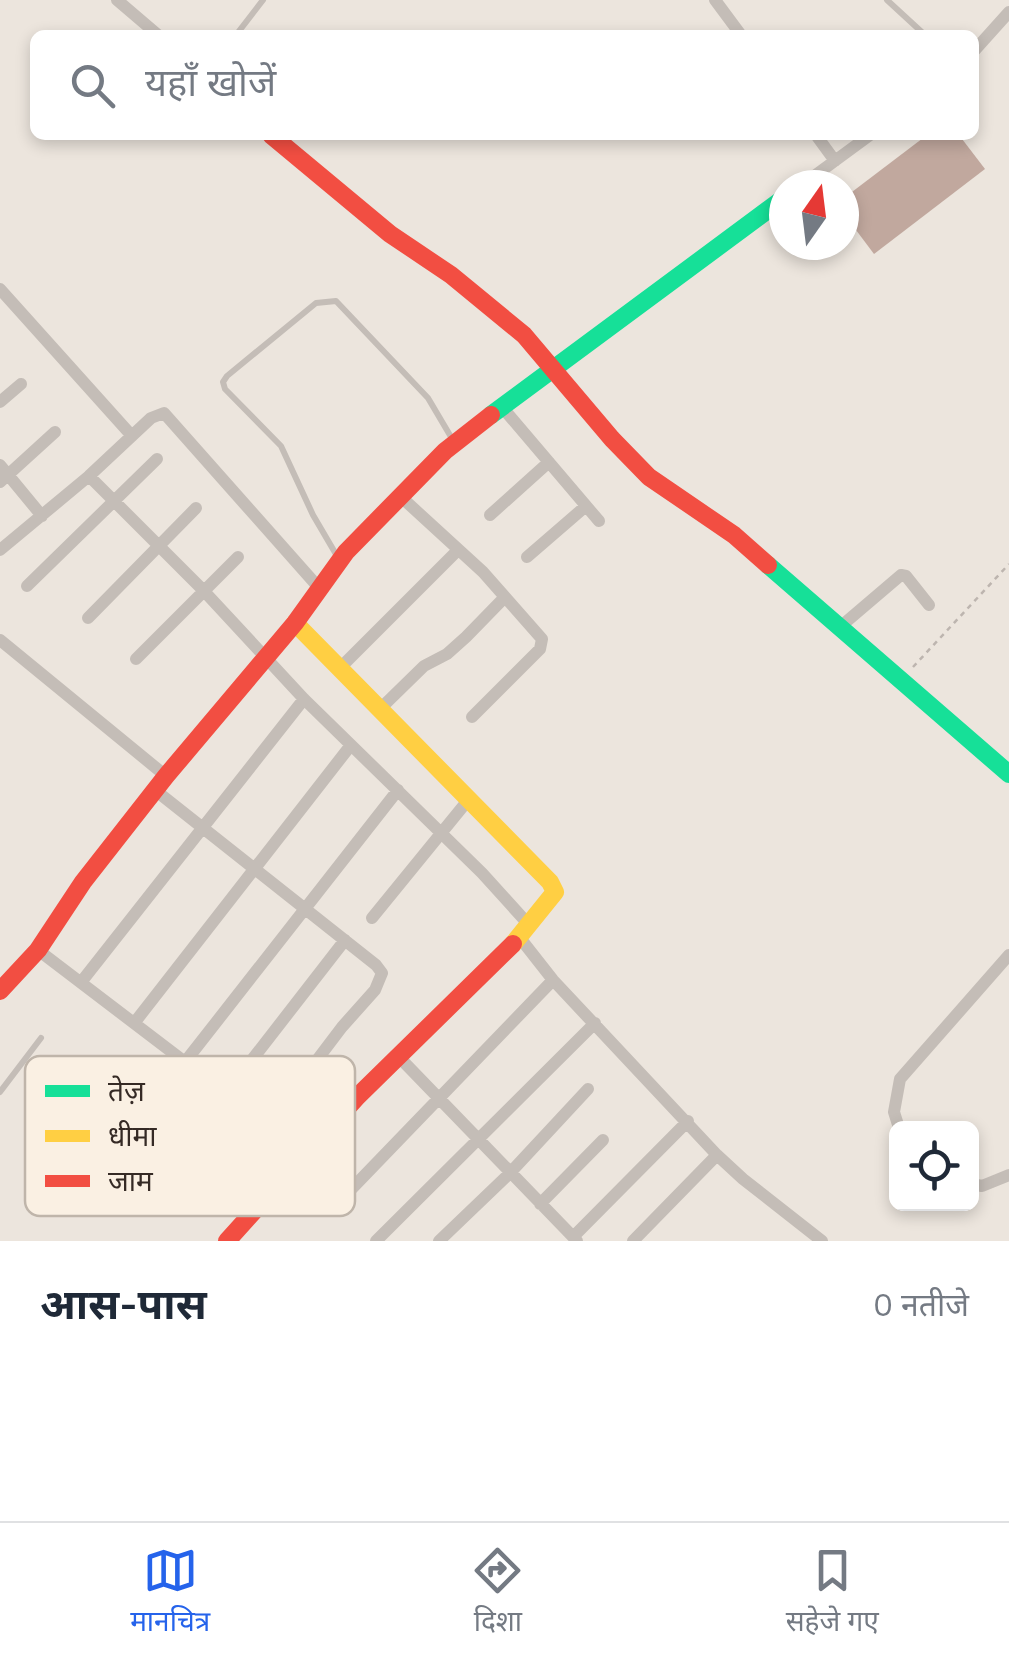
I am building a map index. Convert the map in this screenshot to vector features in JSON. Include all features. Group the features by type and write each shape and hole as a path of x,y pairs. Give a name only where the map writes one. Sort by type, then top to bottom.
{"street":[{"path":"117,0 152,30"},
{"path":"715,0 738,30"},
{"path":"979,45 1009,12"},
{"path":"277,140 390,234 480,297 524,335 639,468 734,535 1009,774"},
{"path":"820,140 835,161"},
{"path":"823,170 863,140"},
{"path":"0,991 38,950 83,882 160,783 295,623 340,561 400,496 454,444 553,366 769,209"},
{"path":"0,289 132,436"},
{"path":"0,314 13,302"},
{"path":"0,402 21,384"},
{"path":"502,406 599,521"},
{"path":"0,550 158,413 168,415 320,589"},
{"path":"42,516 3,474 55,432"},
{"path":"27,586 157,460"},
{"path":"490,515 549,462"},
{"path":"89,476 304,699 442,833 525,932 553,980 718,1155 743,1180 822,1241"},
{"path":"400,496 482,572 543,644 514,678 472,716"},
{"path":"527,557 586,506"},
{"path":"88,618 196,508"},
{"path":"341,667 458,551"},
{"path":"136,659 238,557"},
{"path":"840,627 900,575 906,577 928,605"},
{"path":"381,708 424,666 447,654 504,598"},
{"path":"295,623 553,887 552,898 525,932 355,1099"},
{"path":"0,640 204,827 382,972 375,990 322,1056"},
{"path":"82,982 304,699"},
{"path":"135,1022 351,744"},
{"path":"189,1056 398,790"},
{"path":"372,918 469,799"},
{"path":"254,1056 345,940"},
{"path":"38,950 177,1056"},
{"path":"896,1121 894,1112 900,1079 1009,956"},
{"path":"355,1185 553,980"},
{"path":"376,1241 595,1023"},
{"path":"398,1056 575,1239 688,1121"},
{"path":"439,1241 510,1173 588,1089"},
{"path":"540,1204 603,1140"},
{"path":"633,1241 718,1155"},
{"path":"979,1185 1009,1175"},
{"path":"226,1241 247,1216"}],"lane":[{"path":"240,30 263,0"},
{"path":"887,0 920,30"},
{"path":"340,561 281,446 225,390 223,382 227,376 316,303 336,301 428,398 454,444"},
{"path":"27,1056 41,1038"},
{"path":"0,1092 25,1059"}],"path":[{"path":"902,680 1009,564"}],"building":[{"path":"920,140 963,140 985,169 874,254 859,234 859,187"}],"traffic: fast":[{"path":"491,415 769,209"},
{"path":"768,565 1009,774"}],"traffic: slow":[{"path":"295,623 550,882 555,892 513,944"}],"traffic: jam":[{"path":"277,140 390,234 451,275 524,335 649,477 734,535 768,565"},
{"path":"0,991 38,950 83,882 295,623 346,552 445,451 491,415"},
{"path":"355,1099 513,944"},
{"path":"227,1241 250,1216"}]}
